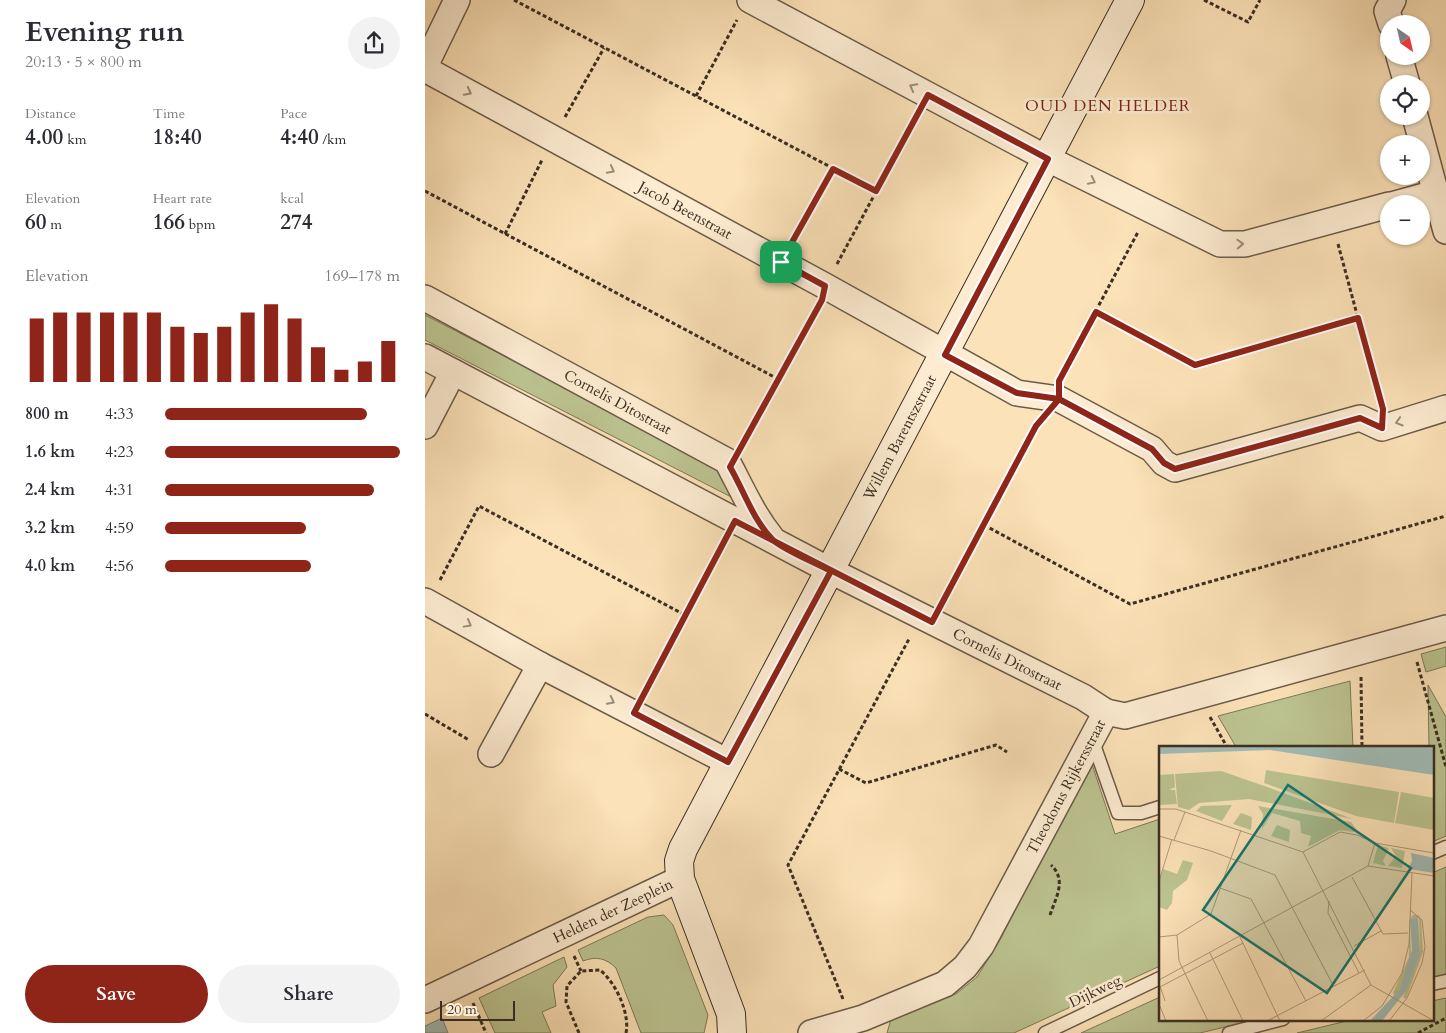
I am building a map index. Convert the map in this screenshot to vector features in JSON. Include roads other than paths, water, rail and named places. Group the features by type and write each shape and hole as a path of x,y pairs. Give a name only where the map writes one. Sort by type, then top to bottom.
{"street":[{"path":"425,68 457,0"},
{"name":"Willem Barentszstraat","path":"680,879 679,861 683,849 945,355 1130,0"},
{"path":"1388,15 1387,11 1393,0"},
{"path":"745,9 928,95 1048,159 1220,244 1245,244 1380,208"},
{"name":"Jacob Beenstraat","path":"425,68 825,286 945,355 1017,393 1059,399 1152,449 1164,463 1175,469 1360,418 1382,428 1446,408"},
{"path":"1417,125 1446,231"},
{"path":"1428,195 1435,193"},
{"name":"Cornelis Ditostraat","path":"425,298 727,461 757,520 774,541"},
{"name":"Cornelis Ditostraat","path":"425,356 831,571 1083,697 1106,712"},
{"path":"425,426 453,372"},
{"path":"427,602 540,665 728,762"},
{"name":"Theodorus Rijkersstraat","path":"811,1033 866,1026 945,984 965,967 981,946 1091,736 1106,712 1125,716 1446,628"},
{"path":"491,754 540,665"},
{"name":"Helden der Zeeplein","path":"425,1000 680,879 731,1014 732,1033"}],"lane":[{"path":"1091,736 1118,813 1141,812 1159,807"},
{"path":"1433,853 1446,847"},
{"name":"Dijkweg","path":"1045,1033 1159,978"},
{"path":"1433,984 1446,981"},
{"path":"1229,1033 1279,1020"}],"water":[{"path":"442,1018 448,1033 425,1033 425,1026"}],"district":[{"name":"OUD DEN HELDER","path":"1108,106"}]}
